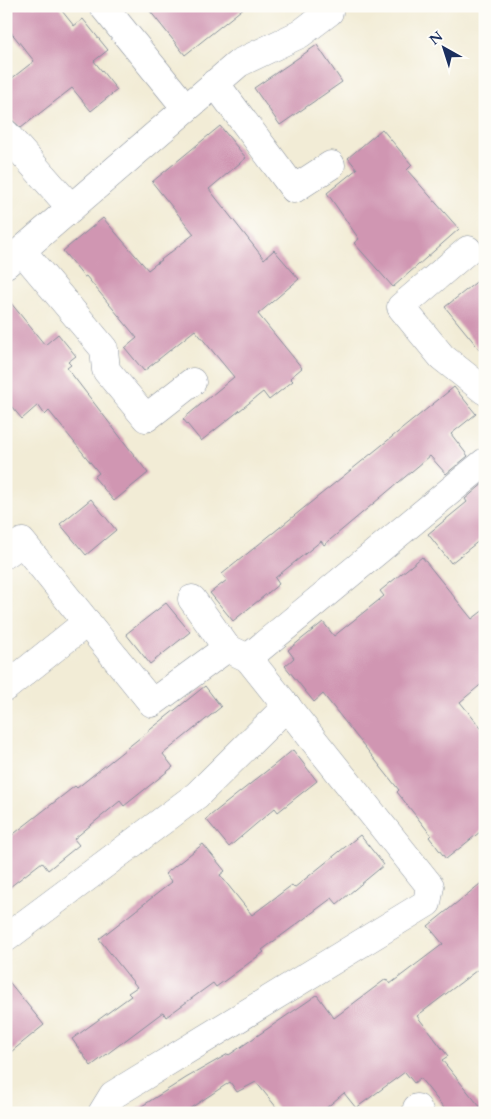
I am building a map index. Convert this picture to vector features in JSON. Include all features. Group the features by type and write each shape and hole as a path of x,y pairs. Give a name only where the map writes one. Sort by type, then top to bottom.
{"street":[{"path":"103,6 186,108"},
{"path":"192,382 146,418 106,370 104,349 14,257 239,63 300,34 329,12"},
{"path":"215,83 294,189 332,165"},
{"path":"6,134 71,208"},
{"path":"468,250 401,307 442,357 485,391"},
{"path":"6,554 22,542 152,703 238,653 485,462"},
{"path":"102,1113 113,1095 427,903 430,886 287,706 192,599"},
{"path":"6,687 87,622"},
{"path":"6,938 197,795 287,706"}],"building":[{"path":"6,6 58,6 74,26 83,19 108,50 94,61 117,90 91,111 72,88 21,128 11,119 6,119 6,83 34,61 6,26"},
{"path":"146,6 246,6 185,55"},
{"path":"317,45 342,82 280,125 254,88"},
{"path":"220,126 246,158 209,189 264,259 274,250 299,279 258,314 302,368 290,378 293,381 269,400 263,392 201,441 183,419 234,377 195,330 144,371 125,348 137,338 63,251 103,218 148,270 194,234 152,182"},
{"path":"382,129 412,165 407,170 459,229 393,287 354,243 359,239 327,193 357,169 348,158"},
{"path":"485,275 485,356 445,307"},
{"path":"6,297 45,345 58,334 76,356 68,362 71,365 67,368 148,473 114,501 94,477 99,473 49,411 45,415 38,405 22,419 6,400"},
{"path":"454,387 476,414 451,434 468,456 446,474 430,456 324,545 321,541 275,578 279,584 233,621 210,593 227,580 222,574"},
{"path":"485,482 485,536 451,563 428,534 467,502 465,499"},
{"path":"91,499 116,530 86,555 60,524"},
{"path":"422,557 472,619 485,609 485,681 460,702 485,733 485,828 446,859 429,837 431,835 397,792 399,790 323,694 314,702 285,666 294,658 288,650 323,622 334,636 384,596 380,591"},
{"path":"166,603 190,632 150,664 126,634"},
{"path":"205,686 221,707 163,754 173,767 124,806 120,801 74,839 79,845 48,870 42,862 6,890 6,840 75,786 77,788"},
{"path":"293,750 317,781 278,812 275,808 229,847 206,819"},
{"path":"360,835 384,865 337,904 332,898 216,987 213,983 166,1017 163,1012 91,1066 72,1039 131,996 128,993 137,987 99,939 172,882 165,874 203,844 225,871 220,875 252,915 292,885 294,888"},
{"path":"485,880 485,964 417,1016 448,1056 442,1060 485,1113 448,1113 420,1078 414,1083 405,1072 356,1108 344,1093 320,1113 281,1113 256,1082 237,1092 230,1082 183,1113 131,1113 186,1078 229,1055 317,995 334,1018 386,979 390,984 443,944 428,926"},
{"path":"6,978 44,1025 6,1056"}]}
